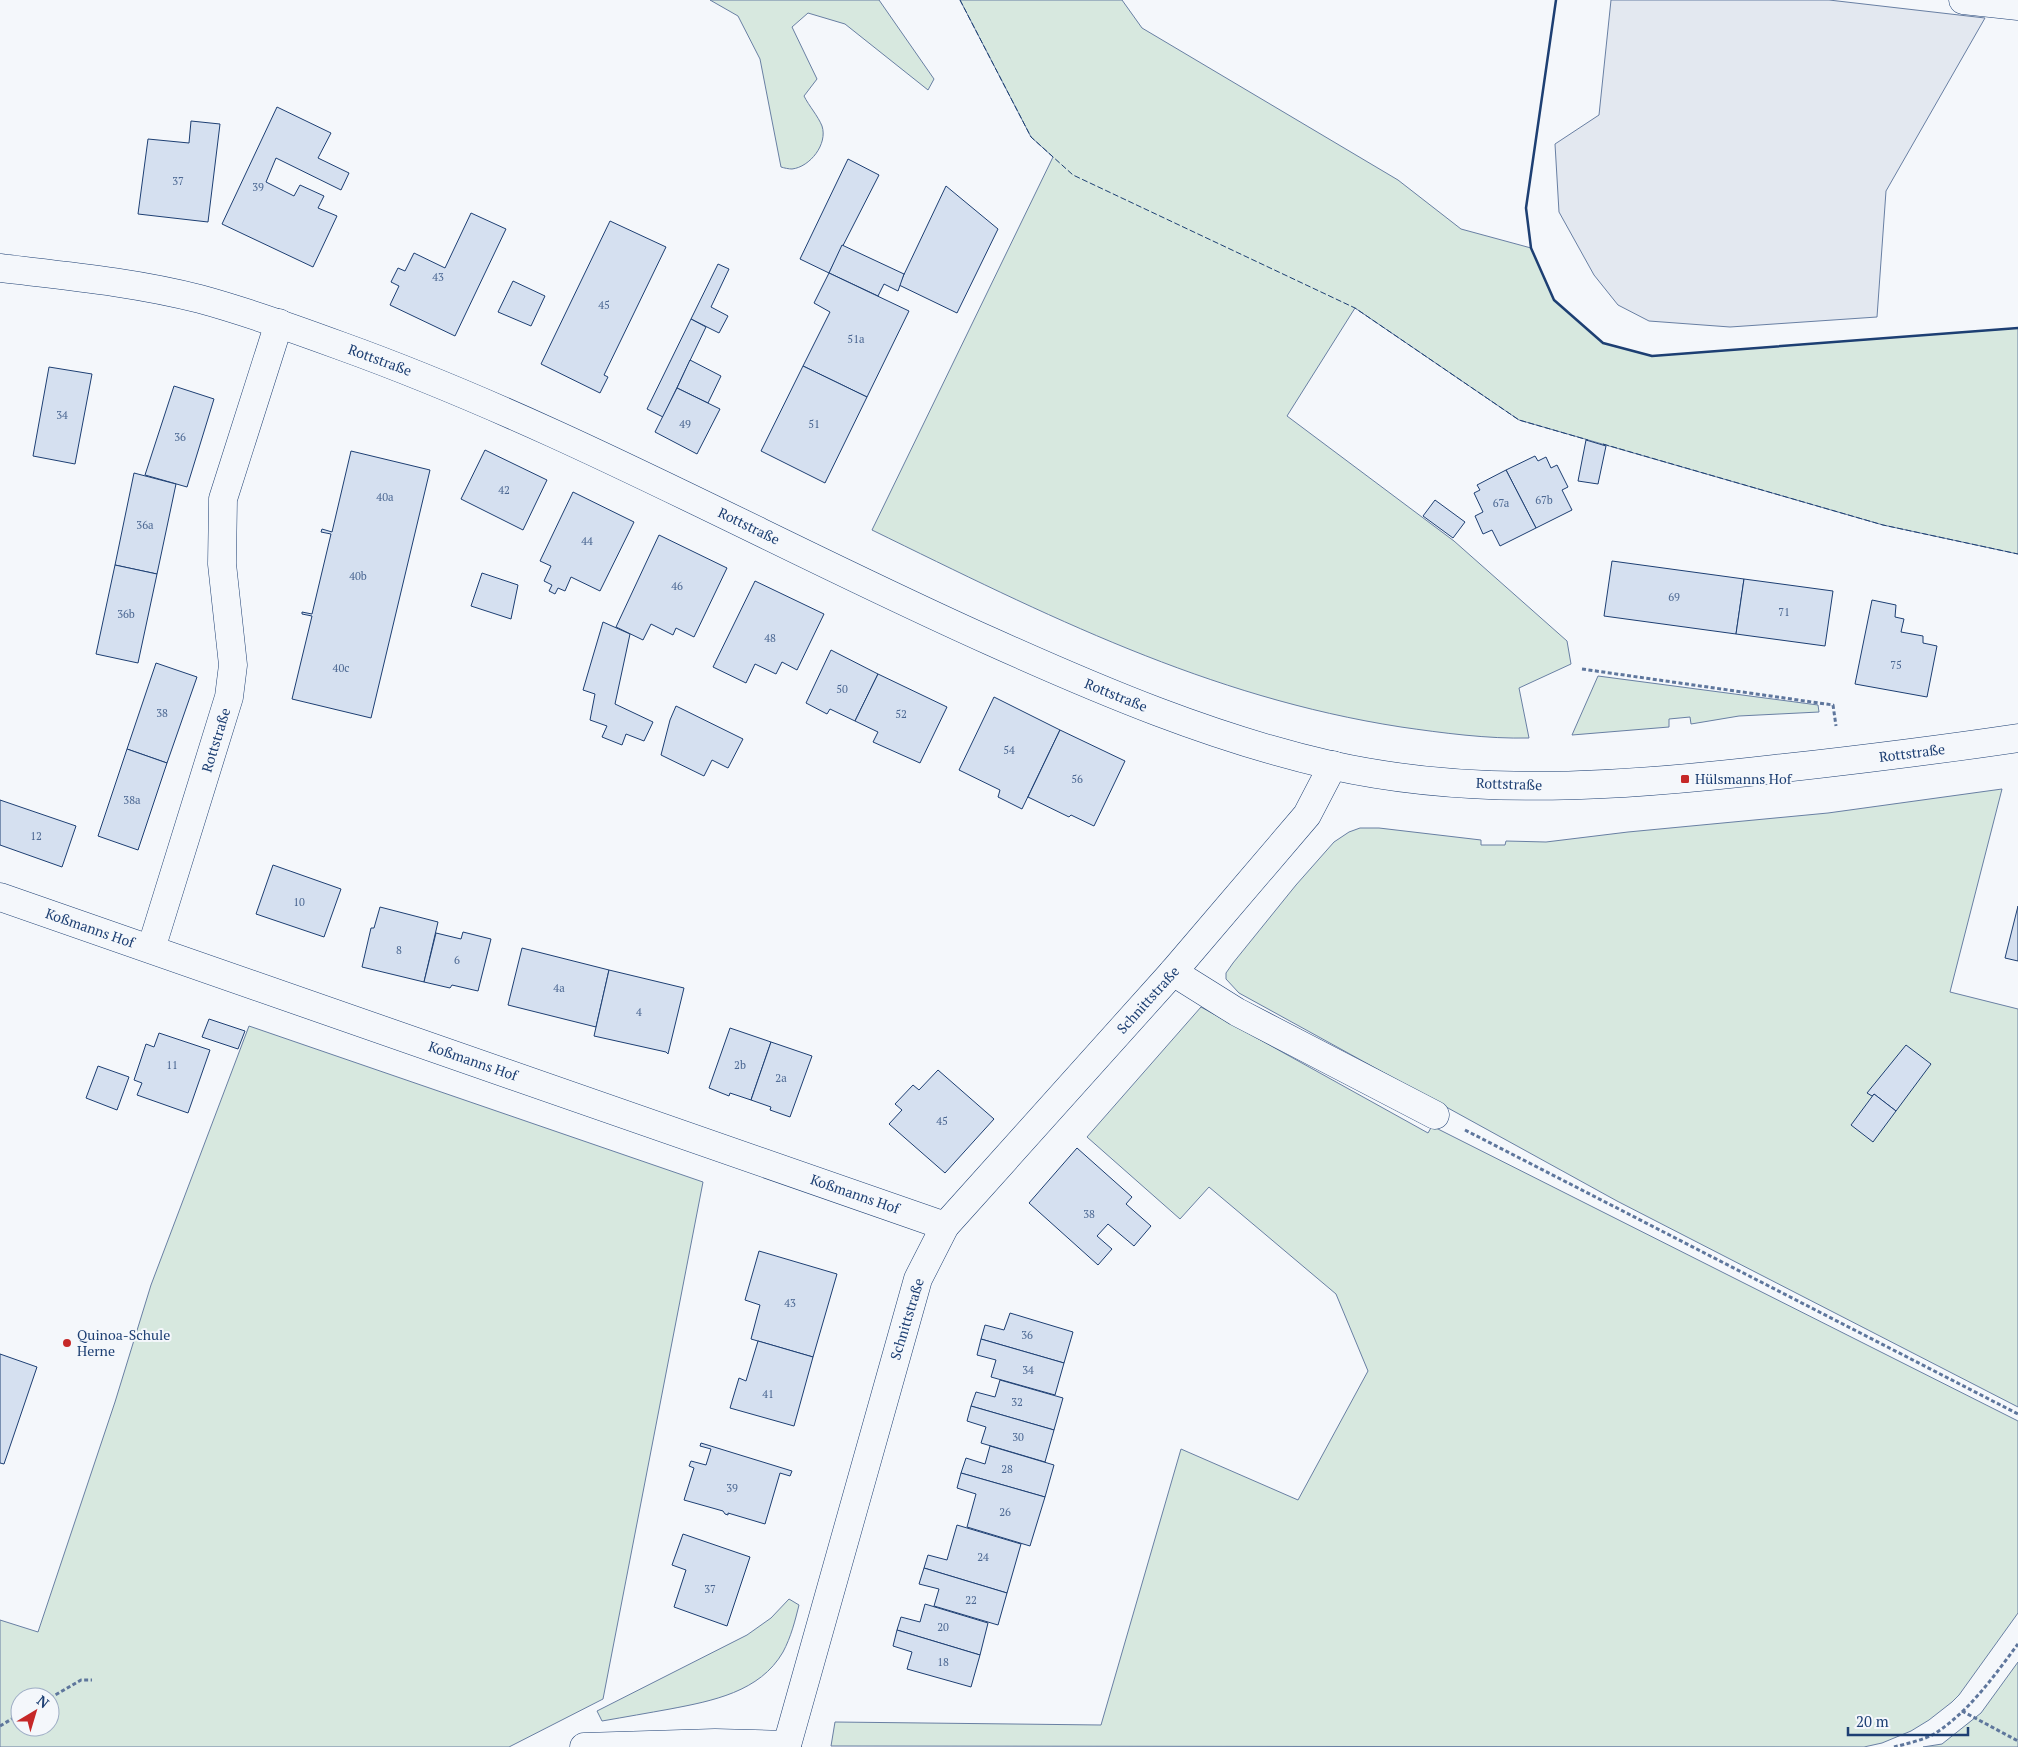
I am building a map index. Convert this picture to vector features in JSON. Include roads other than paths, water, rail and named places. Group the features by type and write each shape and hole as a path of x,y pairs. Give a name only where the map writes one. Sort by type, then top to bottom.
{"street":[{"path":"1963,0 2018,6"},
{"name":"Rottstraße","path":"0,268 128,283 198,299 279,323 398,366 475,397 571,440 906,603 1140,706 1243,742 1334,766 1414,779 1515,786 1593,786 1685,780 2018,738"},
{"name":"Rottstraße","path":"152,949 229,697 233,665 222,564 223,499 279,323"},
{"name":"Schnittstraße","path":"584,1747 715,1743 787,1746 918,1279 945,1226 1172,972 1307,815 1334,766"},
{"name":"Koßmanns Hof","path":"0,897 945,1226"},
{"path":"1172,972 1237,1012 1435,1115"}],"place":[{"name":"Hülsmanns Hof","path":"1685,779"},
{"name":"Quinoa-Schule Herne","path":"67,1343"}]}
